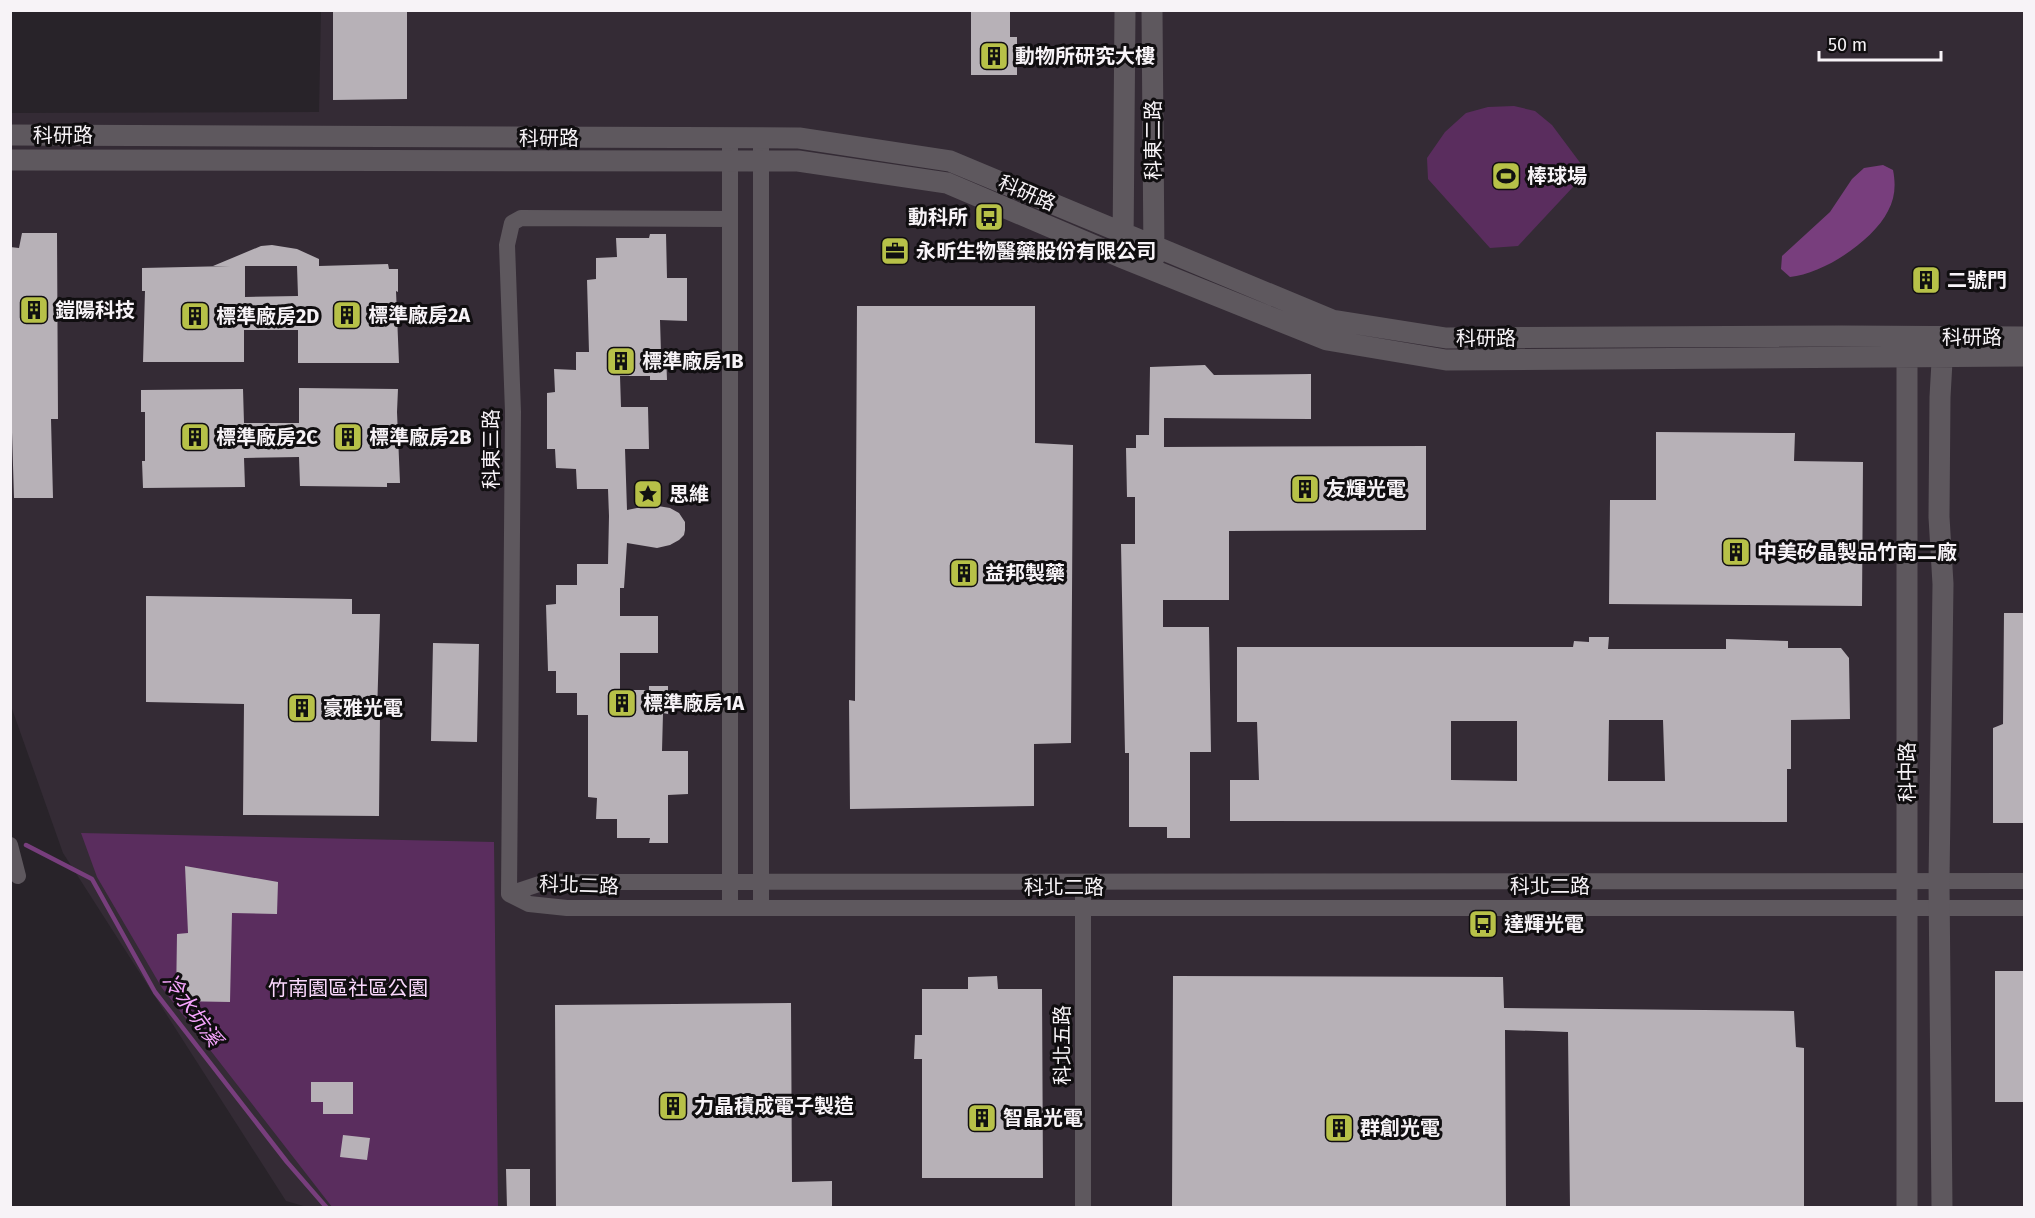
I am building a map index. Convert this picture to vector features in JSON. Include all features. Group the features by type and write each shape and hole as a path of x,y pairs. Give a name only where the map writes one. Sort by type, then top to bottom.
{"street":[{"path":"1125,14 1152,14"},
{"name":"科東二路","path":"1123,258 1125,14"},
{"name":"科東二路","path":"1152,14 1154,270"},
{"name":"科研路","path":"10,135 799,138 950,161 1332,320 1446,338 1943,347 2025,356"},
{"path":"730,138 730,908"},
{"path":"761,138 761,908"},
{"name":"科研路","path":"10,160 798,161 947,183 1123,258 1327,340 1446,360 1907,347"},
{"name":"科東三路","path":"509,894 513,412 507,245 512,223 521,218 730,219"},
{"name":"科研路","path":"1943,347 2025,337"},
{"name":"科中路","path":"1907,347 1907,1208"},
{"name":"科中路","path":"1942,1208 1939,881 1943,584 1939,517 1943,347"},
{"path":"10,845 18,876"},
{"name":"科北二路","path":"509,894 548,881 2025,881"},
{"name":"科北五路","path":"1083,882 1083,1208"},
{"name":"科北二路","path":"509,894 529,904 548,907 2025,908"}],"shaded area":[{"path":"321,11 2024,11 2024,1207 307,1207 286,1201 63,853 11,706 11,113 319,112"},
{"path":"1883,165 1893,170 1895,186 1888,211 1871,234 1846,254 1817,270 1790,277 1781,269 1782,256 1830,212 1852,179 1864,168"}],"green space":[{"name":"棒球場","path":"1514,106 1535,111 1552,125 1587,172 1518,246 1490,248 1428,179 1427,158 1445,132 1466,113 1488,107"},
{"name":"竹南園區社區公園","path":"81,833 494,842 498,1207 332,1207 162,988 97,877"}],"building":[{"path":"333,10 407,10 407,99 333,100"},
{"name":"動物所研究大樓","path":"971,10 1010,10 1010,37 1017,37 1017,75 971,75"},
{"name":"鎧陽科技","path":"22,233 57,233 58,419 51,419 53,498 14,498 10,367 10,247 19,248"},
{"path":"650,234 666,234 667,278 687,278 687,321 660,320 661,353 666,353 667,380 650,380 650,376 620,376 621,407 648,407 649,449 625,449 627,510 647,506 670,508 679,513 685,522 685,530 679,540 657,548 627,543 624,588 620,588 620,616 658,616 658,653 620,653 620,690 649,690 649,686 668,686 668,714 663,713 662,751 688,751 688,794 668,795 668,843 649,843 650,838 617,838 617,819 596,819 597,798 588,797 588,715 577,715 577,693 556,693 556,671 548,671 546,605 556,604 556,585 577,585 577,564 608,564 609,516 608,489 577,489 576,469 556,468 555,449 547,449 547,393 555,392 554,369 576,370 576,352 589,352 587,280 596,279 596,258 617,257 616,238 649,238"},
{"path":"272,245 297,249 319,259 319,266 388,264 389,269 398,269 398,292 396,291 399,363 298,363 298,330 244,330 244,362 143,362 145,291 142,291 142,268 230,266 213,266 261,246","holes":["245,266 297,266 298,296 245,297"]},
{"name":"二號門","path":"1918,272 1934,272 1934,288 1918,288"},
{"name":"益邦製藥","path":"857,306 1035,306 1035,443 1073,445 1071,743 1034,744 1034,806 850,809 849,700 855,701"},
{"path":"1205,365 1214,375 1311,374 1311,419 1164,418 1164,447 1426,446 1426,530 1229,531 1229,600 1163,600 1163,627 1209,627 1211,752 1190,752 1190,838 1167,838 1167,827 1129,827 1129,753 1125,753 1121,544 1135,544 1135,497 1127,497 1126,448 1136,448 1136,435 1149,435 1150,367"},
{"path":"299,388 398,389 400,483 387,483 387,487 300,486 299,457 244,458 245,487 143,488 145,412 141,412 141,390 243,389 244,423 299,423"},
{"name":"中美矽晶製品竹南二廠","path":"1656,432 1795,433 1794,461 1863,462 1862,606 1609,604 1610,500 1656,500"},
{"name":"豪雅光電","path":"146,596 352,599 352,614 380,614 377,714 380,714 379,816 243,815 244,704 146,702"},
{"path":"2004,613 2025,613 2025,823 1993,823 1993,728 2003,724"},
{"path":"1589,637 1609,637 1608,649 1726,649 1726,639 1788,641 1788,648 1841,648 1849,658 1850,719 1791,720 1791,769 1787,769 1787,822 1230,821 1230,780 1259,780 1257,722 1237,722 1237,647 1573,647 1574,641 1589,642","holes":["1609,720 1663,720 1665,781 1608,781","1451,721 1517,721 1517,781 1451,780"]},
{"path":"433,643 479,644 477,742 431,741"},
{"path":"185,866 278,882 277,914 232,913 230,1002 176,1001 177,934 188,933"},
{"path":"1995,971 2025,971 2025,1102 1995,1102"},
{"name":"智晶光電","path":"997,976 998,989 1042,989 1043,1178 922,1178 922,1059 914,1059 915,1035 922,1035 922,989 968,989 968,977"},
{"name":"群創光電","path":"1173,976 1503,977 1504,1008 1794,1011 1796,1047 1804,1048 1804,1208 1570,1208 1568,1032 1505,1030 1506,1208 1172,1208"},
{"name":"力晶積成電子製造","path":"791,1003 792,1182 832,1181 832,1208 556,1208 555,1005"},
{"path":"311,1082 353,1082 353,1114 323,1114 323,1102 311,1102"},
{"path":"343,1135 370,1138 367,1160 340,1157"},
{"path":"506,1169 530,1169 530,1208 507,1208"}],"waterway":[{"name":"冷水坑溪","path":"26,845 92,879 155,992 287,1162 327,1208"}],"place":[{"name":"動物所研究大樓","path":"994,56"},
{"name":"棒球場","path":"1506,176"},
{"name":"動科所","path":"989,217"},
{"name":"永昕生物醫藥股份有限公司","path":"895,251"},
{"name":"二號門","path":"1926,280"},
{"name":"鎧陽科技","path":"34,310"},
{"name":"標準廠房2A","path":"347,315"},
{"name":"標準廠房2D","path":"195,316"},
{"name":"標準廠房1B","path":"621,361"},
{"name":"標準廠房2C","path":"195,437"},
{"name":"標準廠房2B","path":"348,437"},
{"name":"友輝光電","path":"1305,489"},
{"name":"思維","path":"648,494"},
{"name":"中美矽晶製品竹南二廠","path":"1736,552"},
{"name":"益邦製藥","path":"964,573"},
{"name":"標準廠房1A","path":"622,703"},
{"name":"豪雅光電","path":"302,708"},
{"name":"達輝光電","path":"1483,924"},
{"name":"力晶積成電子製造","path":"673,1106"},
{"name":"智晶光電","path":"982,1118"},
{"name":"群創光電","path":"1339,1128"}]}
